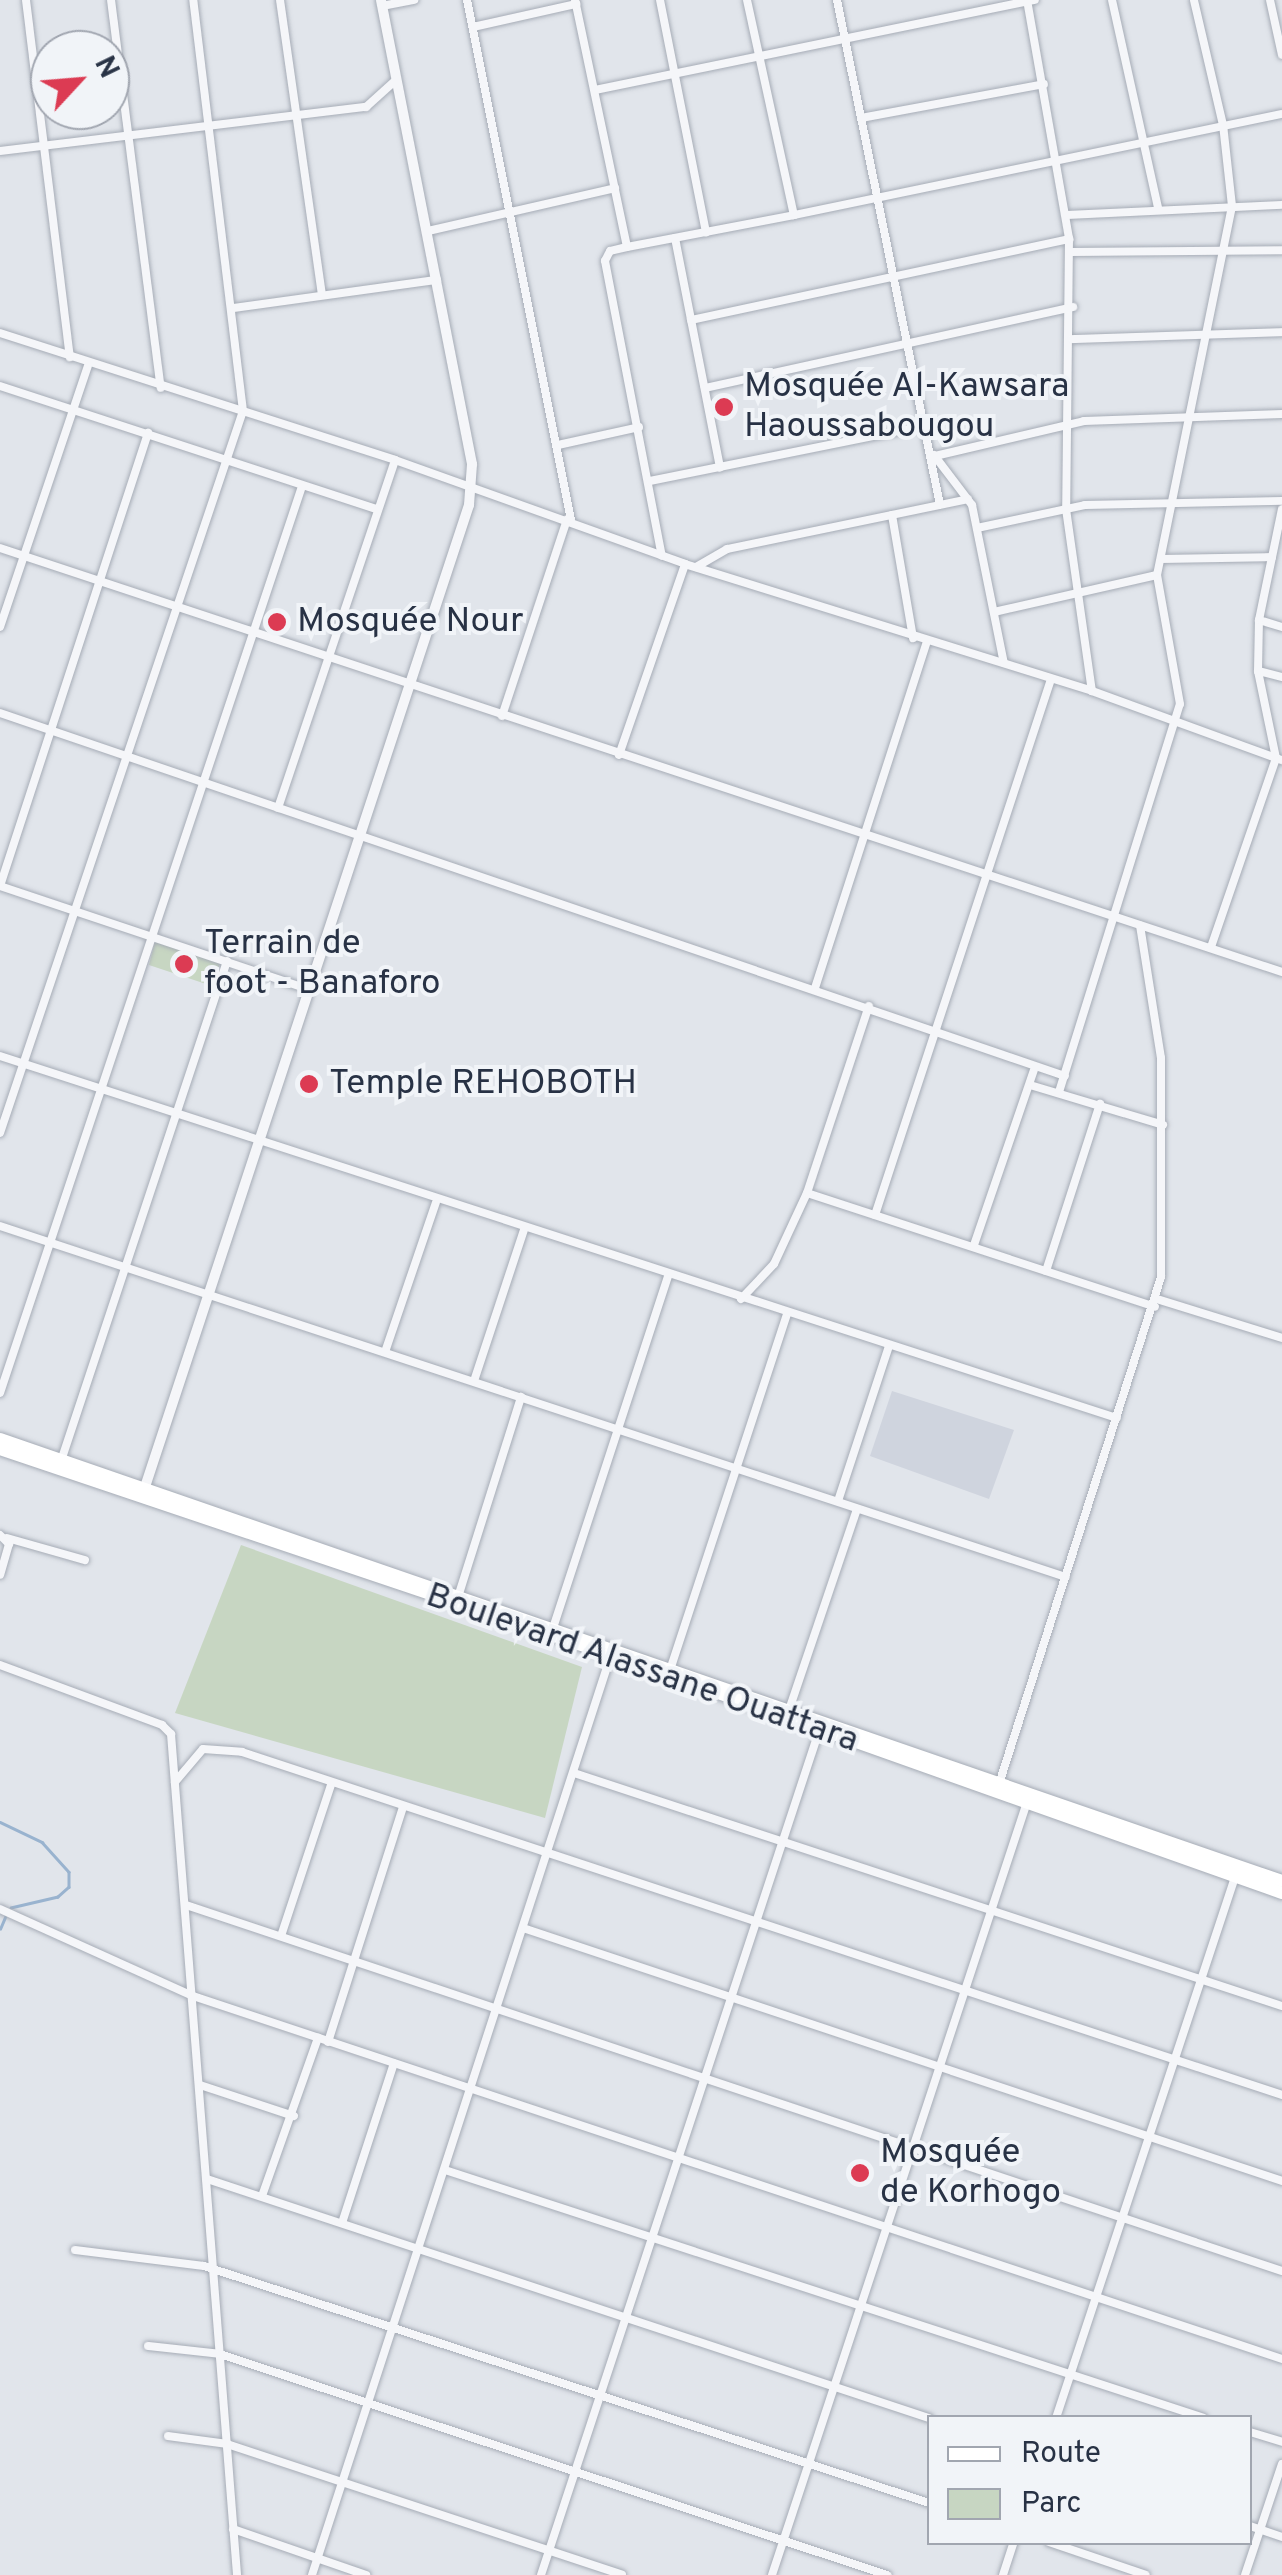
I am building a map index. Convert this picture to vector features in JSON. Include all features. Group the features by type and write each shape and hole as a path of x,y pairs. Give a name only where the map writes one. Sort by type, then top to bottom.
{"main road":[{"name":"Boulevard Alassane Ouattara","path":"0,1439 613,1650 1028,1799 1237,1871 1282,1881"},
{"name":"Boulevard Alassane Ouattara","path":"0,1449 61,1463"},
{"name":"Boulevard Alassane Ouattara","path":"458,1598 554,1625 753,1701 790,1707 821,1724"},
{"name":"Boulevard Alassane Ouattara","path":"1237,1871 1282,1893"}],"street":[{"path":"26,0 70,357"},
{"path":"111,0 161,388"},
{"path":"0,1133 243,411 234,308 193,0"},
{"path":"280,0 322,294"},
{"path":"144,1491 305,988 472,487 428,231 382,3 414,0"},
{"path":"467,0 558,445 569,519 502,716"},
{"path":"660,0 706,232"},
{"path":"748,0 794,215"},
{"path":"836,0 940,505"},
{"path":"1112,0 1158,208"},
{"path":"1059,1092 1118,918 1180,700 1157,575 1232,206 1223,125 1194,0"},
{"path":"1270,0 1282,55"},
{"path":"595,90 1030,1 1067,215 1073,307 1066,509 1092,690"},
{"path":"473,27 576,2 626,247"},
{"path":"0,152 377,103 397,79"},
{"path":"861,118 1044,84"},
{"path":"662,556 605,261 610,251 1282,114"},
{"path":"428,231 615,188"},
{"path":"1067,215 1282,205"},
{"path":"675,238 720,468"},
{"path":"691,320 1069,239"},
{"path":"1070,252 1282,250"},
{"path":"234,308 437,280"},
{"path":"704,388 1073,307"},
{"path":"1072,338 1282,332"},
{"path":"0,333 88,365 395,460 569,519 696,568 1092,690 1279,759"},
{"path":"0,627 88,365"},
{"path":"0,386 228,457 302,486 378,509"},
{"path":"932,452 1067,424 1282,414"},
{"path":"650,481 924,426"},
{"path":"558,445 639,427"},
{"path":"148,433 0,886 150,933 305,988"},
{"path":"932,452 968,499 1004,662"},
{"path":"278,808 326,655 395,460"},
{"path":"0,1392 302,486"},
{"path":"696,568 726,550 968,499"},
{"path":"977,528 1066,509 1174,502 1282,505 1258,620 1258,670 1279,759 1211,948"},
{"path":"892,515 914,638"},
{"path":"0,548 409,680 502,716 1282,972"},
{"path":"1162,559 1272,557"},
{"path":"620,755 685,564"},
{"path":"994,612 1157,575"},
{"path":"1258,620 1282,627"},
{"path":"815,988 927,642"},
{"path":"1258,670 1282,678"},
{"path":"876,1215 1050,680"},
{"path":"0,713 53,727 201,784 869,1006 934,1035 1034,1070 1064,1076"},
{"path":"997,1787 1156,1302 1164,1253 1161,1058 1140,926"},
{"path":"61,1463 227,961"},
{"path":"741,1299 774,1264 807,1193 869,1006"},
{"path":"0,1056 436,1202 1117,1418"},
{"path":"974,1245 1034,1070"},
{"path":"1030,1085 1163,1125"},
{"path":"1046,1272 1100,1104"},
{"path":"807,1193 974,1245 1046,1272 1282,1338"},
{"path":"385,1352 436,1202"},
{"path":"0,1226 1066,1577"},
{"path":"474,1381 524,1230"},
{"path":"554,1625 668,1276"},
{"path":"671,1667 787,1314"},
{"path":"838,1502 889,1346"},
{"path":"458,1598 521,1396"},
{"path":"790,1707 857,1509"},
{"path":"0,1574 3,1537 85,1560"},
{"path":"312,2575 613,1650"},
{"path":"0,1664 169,1729 237,2575"},
{"path":"541,2575 760,1921 821,1724"},
{"path":"175,1782 190,1757 215,1748 332,1782 967,1988 1282,2095"},
{"path":"574,1773 1282,2006"},
{"path":"281,1936 332,1782"},
{"path":"772,2575 1028,1799"},
{"path":"262,2196 355,1960 403,1806"},
{"path":"1057,2415 1237,1871"},
{"path":"186,1906 1282,2270"},
{"path":"1,1909 193,1996 1282,2359"},
{"path":"524,1928 1282,2181"},
{"path":"342,2223 394,2063"},
{"path":"200,2085 294,2116"},
{"path":"445,2170 1194,2415"},
{"path":"208,2180 927,2417"},
{"path":"75,2250 168,2257 215,2270 927,2502"},
{"path":"148,2346 220,2354 366,2406 887,2575"},
{"path":"1252,2433 1282,2442"},
{"path":"168,2436 227,2444 622,2575"},
{"path":"1245,2575 1282,2464"},
{"path":"1252,2527 1282,2537"},
{"path":"234,2529 366,2575"},
{"path":"1003,2575 1013,2545"},
{"path":"1057,2545 1146,2575"}],"shaded area":[{"path":"892,1391 1014,1430 989,1499 870,1456"}],"green space":[{"name":"Terrain de foot - Banaforo","path":"155,941 220,963 212,986 149,965"},
{"path":"241,1545 582,1667 545,1818 175,1713"}],"waterway":[{"path":"0,1822 42,1842 69,1872 69,1887 58,1897 11,1908"},
{"path":"0,1929 6,1915"}],"place":[{"name":"Mosquée Al-Kawsara Haoussabougou","path":"724,407"},
{"name":"Mosquée Nour","path":"277,622"},
{"name":"Terrain de foot - Banaforo","path":"184,964"},
{"name":"Temple REHOBOTH","path":"309,1084"},
{"name":"Mosquée de Korhogo","path":"860,2173"}]}
